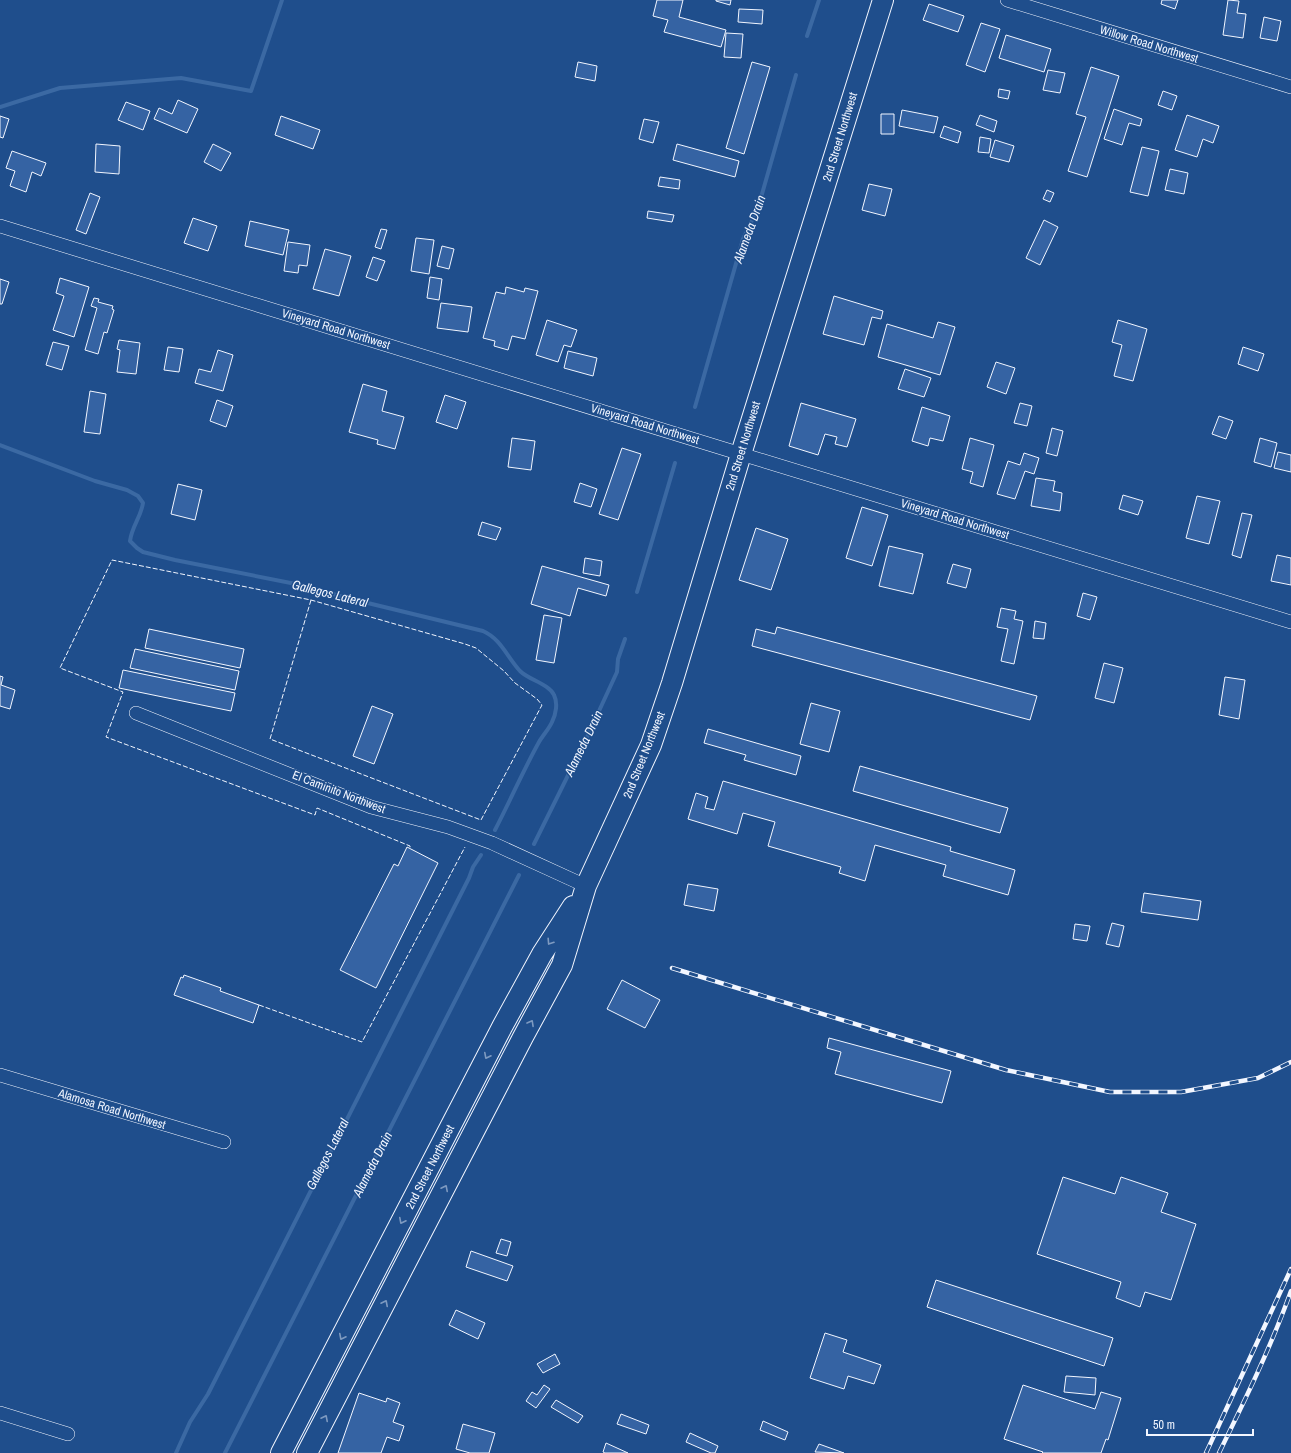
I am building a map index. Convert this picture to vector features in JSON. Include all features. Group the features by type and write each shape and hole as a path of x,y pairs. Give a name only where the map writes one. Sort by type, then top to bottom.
{"main road":[{"name":"2nd Street Northwest","path":"307,1453 522,1037 562,965 586,886 651,745 672,683 741,454 883,0"},
{"name":"2nd Street Northwest","path":"281,1453 502,1027 542,954 586,886"}],"street":[{"name":"Willow Road Northwest","path":"1007,0 1291,87"},
{"name":"Vineyard Road Northwest","path":"0,226 1291,622"},
{"name":"El Caminito Northwest","path":"136,713 371,807 448,827 492,843 586,886"},
{"name":"Alamosa Road Northwest","path":"0,1075 224,1142"},
{"path":"0,1413 68,1434"}],"building":[{"path":"657,0 683,0 679,17 726,30 721,47 664,32 668,20 653,16"},
{"path":"716,0 731,0 730,5"},
{"path":"1162,0 1178,0 1175,9 1161,4"},
{"path":"1228,0 1239,1 1237,13 1246,14 1243,38 1223,35"},
{"path":"929,4 964,16 958,32 923,20"},
{"path":"739,9 763,10 762,24 738,22"},
{"path":"1264,17 1281,21 1277,41 1260,38"},
{"path":"981,23 1000,29 985,72 966,65"},
{"path":"726,33 743,34 741,58 724,57"},
{"path":"1006,35 1051,49 1044,72 999,58"},
{"path":"578,62 597,66 595,81 575,77"},
{"path":"752,62 770,67 744,154 726,148"},
{"path":"1091,67 1119,76 1087,177 1068,171 1086,117 1076,114"},
{"path":"1048,70 1065,73 1060,93 1043,90"},
{"path":"999,89 1010,91 1008,99 998,97"},
{"path":"1163,91 1177,96 1172,110 1158,105"},
{"path":"178,100 198,109 187,133 154,119 159,108 172,114"},
{"path":"126,102 150,111 143,130 118,120"},
{"path":"1114,109 1142,119 1140,126 1129,123 1122,145 1104,139"},
{"path":"902,110 938,117 934,133 899,126"},
{"path":"881,114 894,114 894,134 881,134"},
{"path":"980,115 997,121 994,132 976,125"},
{"path":"1187,115 1219,126 1213,143 1203,139 1197,157 1175,150"},
{"path":"0,116 9,119 3,138 0,137"},
{"path":"281,116 320,130 313,149 275,135"},
{"path":"644,119 659,122 653,143 639,139"},
{"path":"944,126 961,132 958,143 940,137"},
{"path":"980,137 991,139 989,153 978,152"},
{"path":"995,140 1014,146 1009,162 990,157"},
{"path":"96,144 120,146 119,174 95,172"},
{"path":"213,144 231,153 221,171 204,162"},
{"path":"677,144 739,161 735,177 673,160"},
{"path":"1142,147 1159,151 1148,196 1130,192"},
{"path":"12,151 46,163 41,176 32,172 26,192 10,186 15,171 6,168"},
{"path":"1170,169 1188,173 1184,194 1165,190"},
{"path":"660,177 680,180 679,189 658,186"},
{"path":"869,184 892,189 885,216 862,210"},
{"path":"1047,190 1054,193 1050,202 1043,199"},
{"path":"90,193 100,197 86,234 76,230"},
{"path":"648,211 674,215 672,222 647,218"},
{"path":"193,218 217,226 208,251 184,243"},
{"path":"1044,220 1058,227 1040,265 1026,258"},
{"path":"250,221 289,230 283,255 245,246"},
{"path":"381,229 387,230 381,249 375,247"},
{"path":"416,238 434,240 429,274 411,271"},
{"path":"288,242 310,245 307,266 299,265 298,273 284,271"},
{"path":"442,246 454,249 449,269 437,266"},
{"path":"325,249 351,256 339,296 313,289"},
{"path":"373,257 385,261 377,281 366,277"},
{"path":"430,277 442,279 439,300 427,298"},
{"path":"60,278 89,287 74,337 53,330 64,296 56,293"},
{"path":"0,279 9,282 2,304 0,304"},
{"path":"506,287 524,292 525,288 538,291 525,339 512,336 508,350 494,346 495,341 483,338 496,292 505,294"},
{"path":"834,296 883,311 881,319 872,317 864,345 823,334"},
{"path":"94,298 99,299 98,302 113,306 112,309 114,310 107,333 104,332 98,354 85,350 97,308 91,306"},
{"path":"441,303 472,307 468,332 437,328"},
{"path":"547,320 577,330 571,347 564,345 558,362 536,355"},
{"path":"1118,320 1147,329 1133,381 1114,376 1122,345 1112,342"},
{"path":"938,322 955,327 940,375 878,357 887,324 933,338"},
{"path":"119,340 140,343 136,374 117,372 120,350 117,349"},
{"path":"53,342 69,346 62,370 46,365"},
{"path":"168,347 183,349 179,372 164,370"},
{"path":"1243,347 1264,354 1258,371 1238,364"},
{"path":"218,350 233,355 223,391 195,383 199,369 211,372"},
{"path":"568,351 597,358 593,376 564,368"},
{"path":"996,362 1015,368 1006,394 987,387"},
{"path":"905,369 931,378 924,397 898,389"},
{"path":"363,384 387,391 382,411 404,417 395,449 377,444 378,440 349,432"},
{"path":"90,391 106,394 100,434 84,432"},
{"path":"445,395 466,402 457,429 436,422"},
{"path":"217,400 233,406 226,427 210,421"},
{"path":"801,403 856,419 847,447 835,444 837,437 825,434 818,455 789,446"},
{"path":"1020,403 1032,406 1027,426 1014,423"},
{"path":"922,407 950,416 943,441 930,438 928,446 912,441"},
{"path":"1219,416 1233,421 1226,439 1212,434"},
{"path":"1052,428 1063,431 1057,456 1046,453"},
{"path":"512,438 535,441 531,470 508,467"},
{"path":"970,438 994,445 983,487 970,483 973,472 962,469"},
{"path":"1260,438 1277,443 1271,467 1254,462"},
{"path":"622,448 641,454 618,520 599,514"},
{"path":"1278,452 1291,455 1291,472 1274,468"},
{"path":"1024,453 1039,458 1034,474 1025,471 1015,499 997,494 1008,461 1020,465"},
{"path":"1036,478 1055,481 1053,491 1062,493 1060,511 1031,506"},
{"path":"580,483 597,489 591,507 574,502"},
{"path":"178,484 202,490 195,520 171,514"},
{"path":"1123,495 1143,501 1138,515 1119,509"},
{"path":"1197,496 1220,501 1209,544 1186,538"},
{"path":"862,507 888,515 872,566 846,558"},
{"path":"1242,513 1252,515 1241,558 1232,555"},
{"path":"482,522 501,528 496,540 478,535"},
{"path":"756,528 788,539 771,590 739,580"},
{"path":"889,546 923,554 913,594 879,586"},
{"path":"1277,555 1291,558 1291,585 1271,581"},
{"path":"585,558 602,561 600,576 583,573"},
{"path":"953,564 971,569 966,588 947,583"},
{"path":"542,566 609,585 606,596 578,588 570,616 531,604"},
{"path":"1083,593 1097,597 1090,620 1077,616"},
{"path":"1001,608 1016,611 1014,619 1023,621 1014,664 1001,661 1008,629 997,627"},
{"path":"544,615 562,618 554,663 536,660"},
{"path":"1035,621 1046,623 1044,639 1033,638"},
{"path":"777,627 1037,696 1030,720 752,646 756,629 775,634"},
{"path":"149,629 244,649 240,668 145,648"},
{"path":"135,649 239,671 235,690 130,668"},
{"path":"1104,663 1123,668 1114,703 1095,698"},
{"path":"123,670 235,693 231,711 119,688"},
{"path":"0,676 3,677 1,685 15,690 10,709 0,706"},
{"path":"1225,677 1245,680 1239,719 1219,715"},
{"path":"811,703 840,711 829,752 800,744"},
{"path":"372,706 393,714 374,764 353,756"},
{"path":"708,729 801,756 796,775 744,760 746,755 704,743"},
{"path":"860,766 1008,808 1000,833 853,791"},
{"path":"723,781 951,847 950,851 1015,870 1008,895 943,876 946,865 875,845 865,881 839,873 841,867 768,846 775,822 743,813 737,834 688,819 696,793 708,797 705,808 714,810"},
{"path":"407,847 438,863 376,988 340,970 394,864 398,866"},
{"path":"688,884 718,889 714,911 684,905"},
{"path":"1144,893 1201,901 1198,920 1141,912"},
{"path":"1112,923 1124,926 1119,947 1106,944"},
{"path":"1075,924 1090,926 1087,941 1073,939"},
{"path":"184,975 221,988 220,991 259,1005 253,1023 174,995 181,977 183,978"},
{"path":"622,980 660,1000 645,1028 607,1009"},
{"path":"829,1038 951,1071 942,1103 835,1074 841,1052 827,1048"},
{"path":"1063,1177 1115,1194 1121,1177 1168,1193 1161,1212 1196,1224 1171,1300 1145,1292 1140,1307 1116,1298 1121,1282 1037,1254"},
{"path":"501,1239 511,1242 507,1256 496,1253"},
{"path":"471,1251 513,1266 507,1281 466,1267"},
{"path":"936,1280 1113,1338 1104,1366 927,1307"},
{"path":"456,1310 485,1323 478,1339 449,1325"},
{"path":"825,1333 847,1340 843,1352 881,1365 874,1384 848,1376 844,1389 810,1378"},
{"path":"555,1354 560,1364 543,1373 537,1364"},
{"path":"1066,1376 1096,1378 1095,1395 1064,1392"},
{"path":"544,1385 550,1389 536,1408 526,1401 532,1392 537,1395"},
{"path":"1023,1385 1095,1409 1101,1392 1121,1398 1108,1440 1106,1439 1101,1453 1042,1453 1043,1452 1004,1439"},
{"path":"359,1393 386,1402 387,1398 400,1403 393,1422 404,1426 399,1441 387,1437 381,1453 338,1453"},
{"path":"556,1400 583,1416 578,1423 551,1407"},
{"path":"621,1414 649,1425 646,1434 617,1424"},
{"path":"763,1421 788,1432 785,1440 760,1430"},
{"path":"463,1424 495,1433 489,1453 470,1453 456,1449"},
{"path":"690,1433 718,1446 715,1453 711,1453 686,1442"},
{"path":"606,1443 628,1453 605,1453 603,1452"},
{"path":"819,1444 844,1453 815,1452"}],"waterway":[{"path":"0,107 60,88 181,78 251,91 282,0"},
{"name":"Alameda Drain","path":"807,36 819,0"},
{"name":"Alameda Drain","path":"695,407 743,239 758,208 796,75"},
{"name":"Gallegos Lateral","path":"0,445 95,481 127,490 138,496 143,503 130,541 143,552 175,560 306,586 343,597 483,631 489,634 499,643 520,671 551,691 554,695 556,705 555,716 551,725 533,753 495,830"},
{"name":"Alameda Drain","path":"637,592 675,463"},
{"name":"Alameda Drain","path":"534,844 587,737 617,672 618,659 625,639"},
{"name":"Gallegos Lateral","path":"176,1453 190,1422 208,1394 469,878 473,867 481,855"},
{"name":"Alameda Drain","path":"225,1453 519,875"}],"railway":[{"path":"672,968 1006,1070 1110,1092 1181,1092 1258,1078 1291,1062"},
{"path":"1206,1453 1291,1269"},
{"path":"1219,1453 1266,1353 1291,1291"}],"fence":[{"path":"311,600 270,739 481,820 542,705 537,699 515,683 504,671 476,648 465,644 311,600 112,560 60,668 123,692 106,737 315,815 317,808 410,846 410,849"},
{"path":"259,1005 362,1042 465,847"}]}
